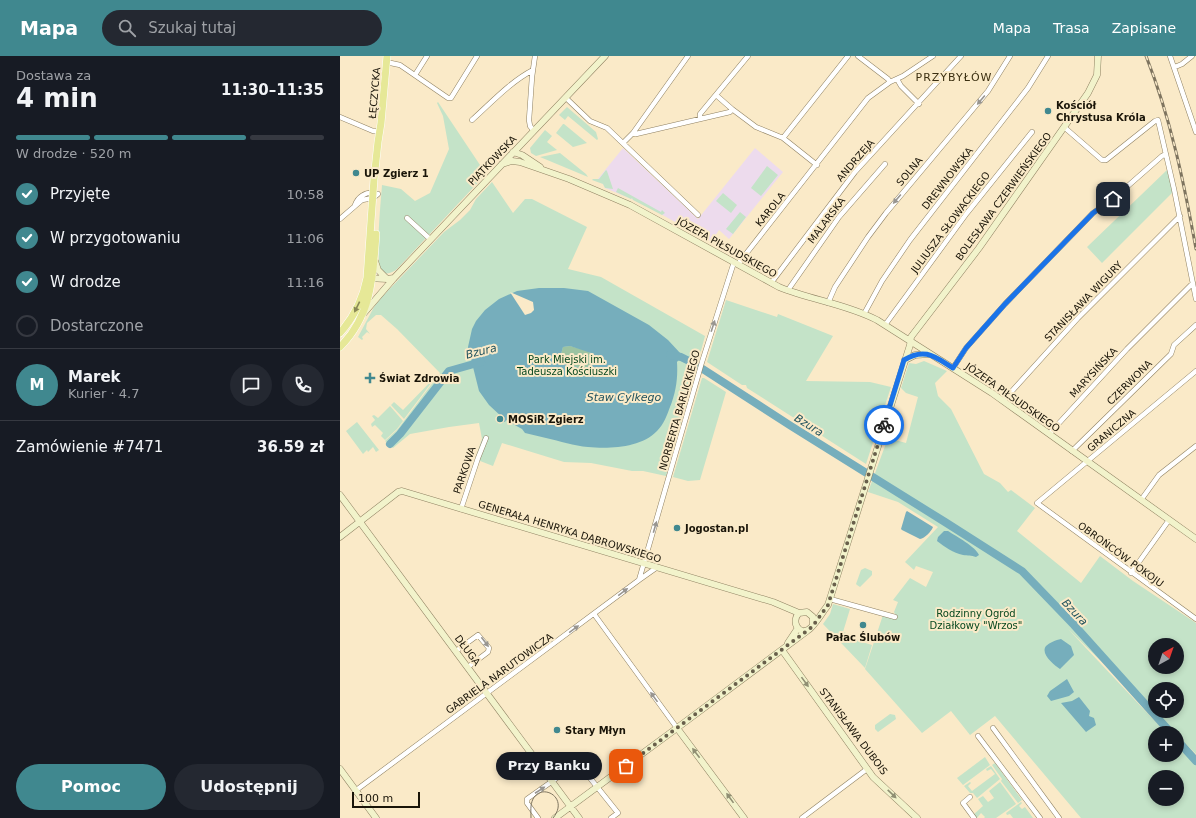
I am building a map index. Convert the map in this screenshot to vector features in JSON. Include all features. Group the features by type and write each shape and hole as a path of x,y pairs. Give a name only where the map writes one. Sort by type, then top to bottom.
{"main road":[{"name":"ŁĘCZYCKA","path":"374,195 386,58"},
{"path":"340,347 353,332 362,316 374,260 374,195"},
{"path":"340,333 356,310 370,278 374,195"}],"street":[{"path":"415,75 427,56"},
{"path":"386,58 400,65 448,98 452,98 477,56"},
{"path":"534,131 530,126 529,120 532,70 535,56"},
{"name":"PIĄTKOWSKA","path":"362,316 430,239 605,56"},
{"path":"623,143 633,133 688,56"},
{"path":"700,118 700,114 748,56"},
{"path":"783,138 848,56"},
{"path":"858,56 890,82"},
{"name":"KAROLA","path":"736,263 817,165 866,100 890,82 933,56"},
{"name":"ANDRZEJA","path":"771,283 855,172 919,104 961,56"},
{"name":"SOLNA","path":"828,303 835,286 886,212 988,91 1010,56"},
{"name":"DREWNOWSKA","path":"864,314 882,282 910,240 1028,88 1048,56"},
{"name":"BOLESŁAWA CZERWIEŃSKIEGO","path":"813,625 826,608 830,599 911,337 979,248 1088,93 1098,71 1098,56"},
{"path":"1170,56 1196,132"},
{"path":"1175,68 1192,56"},
{"path":"472,120 512,84 532,70"},
{"path":"897,79 901,86 919,104"},
{"path":"716,95 756,127 783,138 817,165"},
{"path":"566,98 590,121 605,126 698,215"},
{"path":"633,133 641,133 730,112 732,109"},
{"path":"340,117 373,131 380,132"},
{"path":"1064,127 1102,160 1106,160 1158,120 1180,216 1196,299"},
{"name":"JULIUSZA SŁOWACKIEGO","path":"885,325 967,213 1032,132"},
{"path":"525,141 527,158"},
{"path":"514,152 516,158 520,162"},
{"name":"JÓZEFA PIŁSUDSKIEGO","path":"514,152 527,158 546,171"},
{"path":"953,368 966,348 1005,304 1093,213 1113,199 1156,160 1166,154"},
{"path":"502,164 512,161 520,162"},
{"name":"JÓZEFA PIŁSUDSKIEGO","path":"520,162 630,205 771,283 788,290 864,314 885,325 1003,401 1196,539"},
{"name":"MALARSKA","path":"788,290 808,259 839,217 885,164"},
{"path":"340,219 364,194 374,195"},
{"name":"STANISŁAWA WIGURY","path":"1003,401 1078,318 1180,216"},
{"path":"407,218 430,239"},
{"path":"374,260 378,270 386,279"},
{"name":"NORBERTA BARLICKIEGO","path":"644,564 702,364 736,263"},
{"path":"370,278 394,278"},
{"name":"MARYSIŃSKA","path":"1049,434 1100,377 1193,283"},
{"name":"CZERWONA","path":"1072,450 1171,354 1174,345 1196,325"},
{"path":"904,360 915,355 930,354"},
{"name":"GRANICZNA","path":"1037,503 1196,371"},
{"name":"PARKOWA","path":"461,509 486,438"},
{"path":"1141,500 1159,475 1196,446"},
{"name":"GENERAŁA HENRYKA DĄBROWSKIEGO","path":"360,521 400,491 782,605 798,615"},
{"name":"DŁUGA","path":"340,495 579,818"},
{"name":"OBROŃCÓW POKOJU","path":"1037,503 1196,619"},
{"path":"1131,573 1169,520"},
{"path":"340,537 360,521"},
{"path":"639,580 644,564"},
{"name":"GABRIELA NARUTOWICZA","path":"355,791 656,568"},
{"path":"830,599 895,617"},
{"path":"813,617 826,608"},
{"path":"807,631 798,628 795,624 798,615 807,612 813,617"},
{"path":"594,614 744,818"},
{"path":"554,818 598,787 811,628 813,625 813,617"},
{"path":"782,650 798,628"},
{"path":"456,651 478,635 489,648 488,652 468,667"},
{"name":"STANISŁAWA DUBOIS","path":"782,650 873,777 917,818"},
{"path":"992,728 1059,818"},
{"path":"978,736 1040,818"},
{"path":"538,818 526,800 578,763 618,813 611,818"},
{"path":"340,769 376,818"},
{"path":"802,818 867,769"},
{"path":"970,797 963,803 974,818"}],"shaded area":[{"path":"623,148 698,219 755,148 783,172 729,239 719,230 711,242 641,203 605,188 603,184 597,180"}],"green space":[{"path":"438,102 486,174 397,269 391,273 384,273 379,264 378,254 382,185 401,189 415,201 430,193 449,149 443,116 437,103"},
{"path":"567,107 596,132 597,140 568,116 565,120 559,115"},
{"path":"563,124 587,143 573,147 556,133"},
{"path":"545,130 552,136 547,142 557,150 536,156 531,153 530,148"},
{"path":"560,153 586,174 588,177 540,157"},
{"path":"767,166 778,175 761,196 751,188"},
{"path":"606,170 613,189 605,188 603,184 592,180 599,179"},
{"path":"1167,170 1173,192 1102,263 1087,247"},
{"name":"Park Miejski im. Tadeusza Kościuszki","path":"492,182 513,213 525,199 532,199 587,227 568,269 601,277 705,336 666,476 591,463 564,462 502,443 493,466 475,459 482,439 479,423 410,434 393,448 385,441 397,430 440,373 397,329 381,315 376,315 367,323 366,329 370,334 367,332 362,337 362,340 358,337 374,307 381,298 444,232 470,210 476,199"},
{"path":"618,188 661,212 662,210 665,213 662,215 633,200 632,198 631,199 616,192"},
{"path":"723,193 737,205 731,213 716,201"},
{"path":"740,212 746,217 733,234 726,229"},
{"path":"726,300 777,317 778,314 833,336 806,381 870,382 891,387 866,464 747,388 746,385 742,385 707,362"},
{"path":"570,346 588,351 593,355 591,364 584,369 561,362 560,358 563,347"},
{"name":"Rodzinny Ogród Działkowy \"Wrzos\"","path":"924,361 947,371 935,383 938,396 951,409 984,474 1000,483 1008,492 1011,490 1035,508 1017,531 1081,583 1100,556 1133,581 1196,623 1196,754 1184,742 1184,726 1168,726 1160,718 1184,718 1184,682 1148,682 1148,707 1068,629 1148,714 1148,718 1152,718 1159,726 1148,726 1148,762 1184,762 1184,752 1196,765 1196,818 1081,818 995,716 970,735 951,711 922,733 865,669 883,615 896,616 894,612 898,602 893,600 910,578 926,587 933,572 916,566 914,570 905,562 938,527 898,502 868,492 888,438 906,443 918,397 906,393 901,388 909,363 916,364"},
{"path":"438,374 404,419 391,405 394,402 403,410"},
{"path":"702,378 726,392 700,480 688,481 673,477"},
{"path":"390,406 403,421 385,440 381,436 383,433 375,425 372,427 371,424 375,420 372,416 374,415 378,418"},
{"path":"357,422 379,450 376,452 373,447 368,452 367,450 363,454 346,431"},
{"path":"865,568 872,571 872,575 860,587 856,584 861,570"},
{"path":"833,604 850,609 843,632 853,635 852,639 872,645 865,668 823,624 830,614"},
{"path":"890,714 895,715 896,719 878,732 875,729 875,725"},
{"path":"985,757 990,765 963,785 957,778"},
{"path":"995,763 1022,800 1018,803 1001,781 1002,779 992,765"},
{"path":"991,766 1000,779 977,798 964,786 970,782 971,783 968,786 972,791 995,774 991,769 987,771 986,769"},
{"path":"1000,782 1016,804 996,818 984,818 985,817 981,813 977,818 973,815 983,806 978,799 983,796 988,802 994,798 989,791"},
{"path":"1021,802 1022,803 1019,806 1022,809 1025,807 1033,818 1013,818 1010,814 1007,815 1006,813"}],"water":[{"name":"Staw Cylkego","path":"539,288 564,288 588,291 649,325 668,340 681,354 681,357 677,362 674,396 665,419 657,431 650,437 634,444 605,448 588,447 572,445 525,433 522,429 506,420 505,422 502,420 503,418 489,405 479,391 468,347 472,329 476,321 485,310 499,299 517,291","holes":["570,346 593,355 591,364 584,369 561,362 560,358 563,347"]},
{"path":"907,511 933,527 926,536 920,539 901,529"},
{"path":"944,531 948,531 965,542 979,555 976,557 959,554 937,541 938,537"},
{"path":"1061,639 1071,646 1074,655 1060,669 1048,659 1045,649 1049,644"},
{"path":"1067,679 1074,692 1069,696 1051,701 1047,696 1050,691"},
{"path":"1079,697 1090,711 1089,716 1094,718 1096,725 1086,732 1061,703 1072,701"}],"pier":[{"path":"510,292 533,302 534,310 525,315"}],"waterway":[{"name":"Bzura","path":"670,355 681,357 695,364 1022,571 1074,625 1165,726"},
{"name":"Bzura","path":"390,444 400,434 449,371 481,362"},
{"name":"Bzura","path":"1184,748 1196,761"}],"tram line":[{"path":"531,818 532,801 537,794 542,792 548,792 557,799 557,811 553,818"}],"railway":[{"path":"1146,56 1170,127 1187,200 1196,249"}],"way so far":[{"path":"626,766 794,642 812,627 828,605 884,425"}],"place":[{"name":"Kościół Chrystusa Króla","path":"1048,111"},
{"name":"UP Zgierz 1","path":"356,173"},
{"name":"Świat Zdrowia","path":"370,378"},
{"name":"MOSiR Zgierz","path":"500,419"},
{"name":"Jogostan.pl","path":"677,528"},
{"name":"Pałac Ślubów","path":"863,625"},
{"name":"Stary Młyn","path":"557,730"},
{"name":"Przy Banku","path":"626,766"}],"district":[{"name":"PRZYBYŁÓW","path":"954,77"}],"route":[{"path":"884,425 904,360 915,355 930,354 953,368 966,348 1005,304 1096,210 1113,199"}]}
